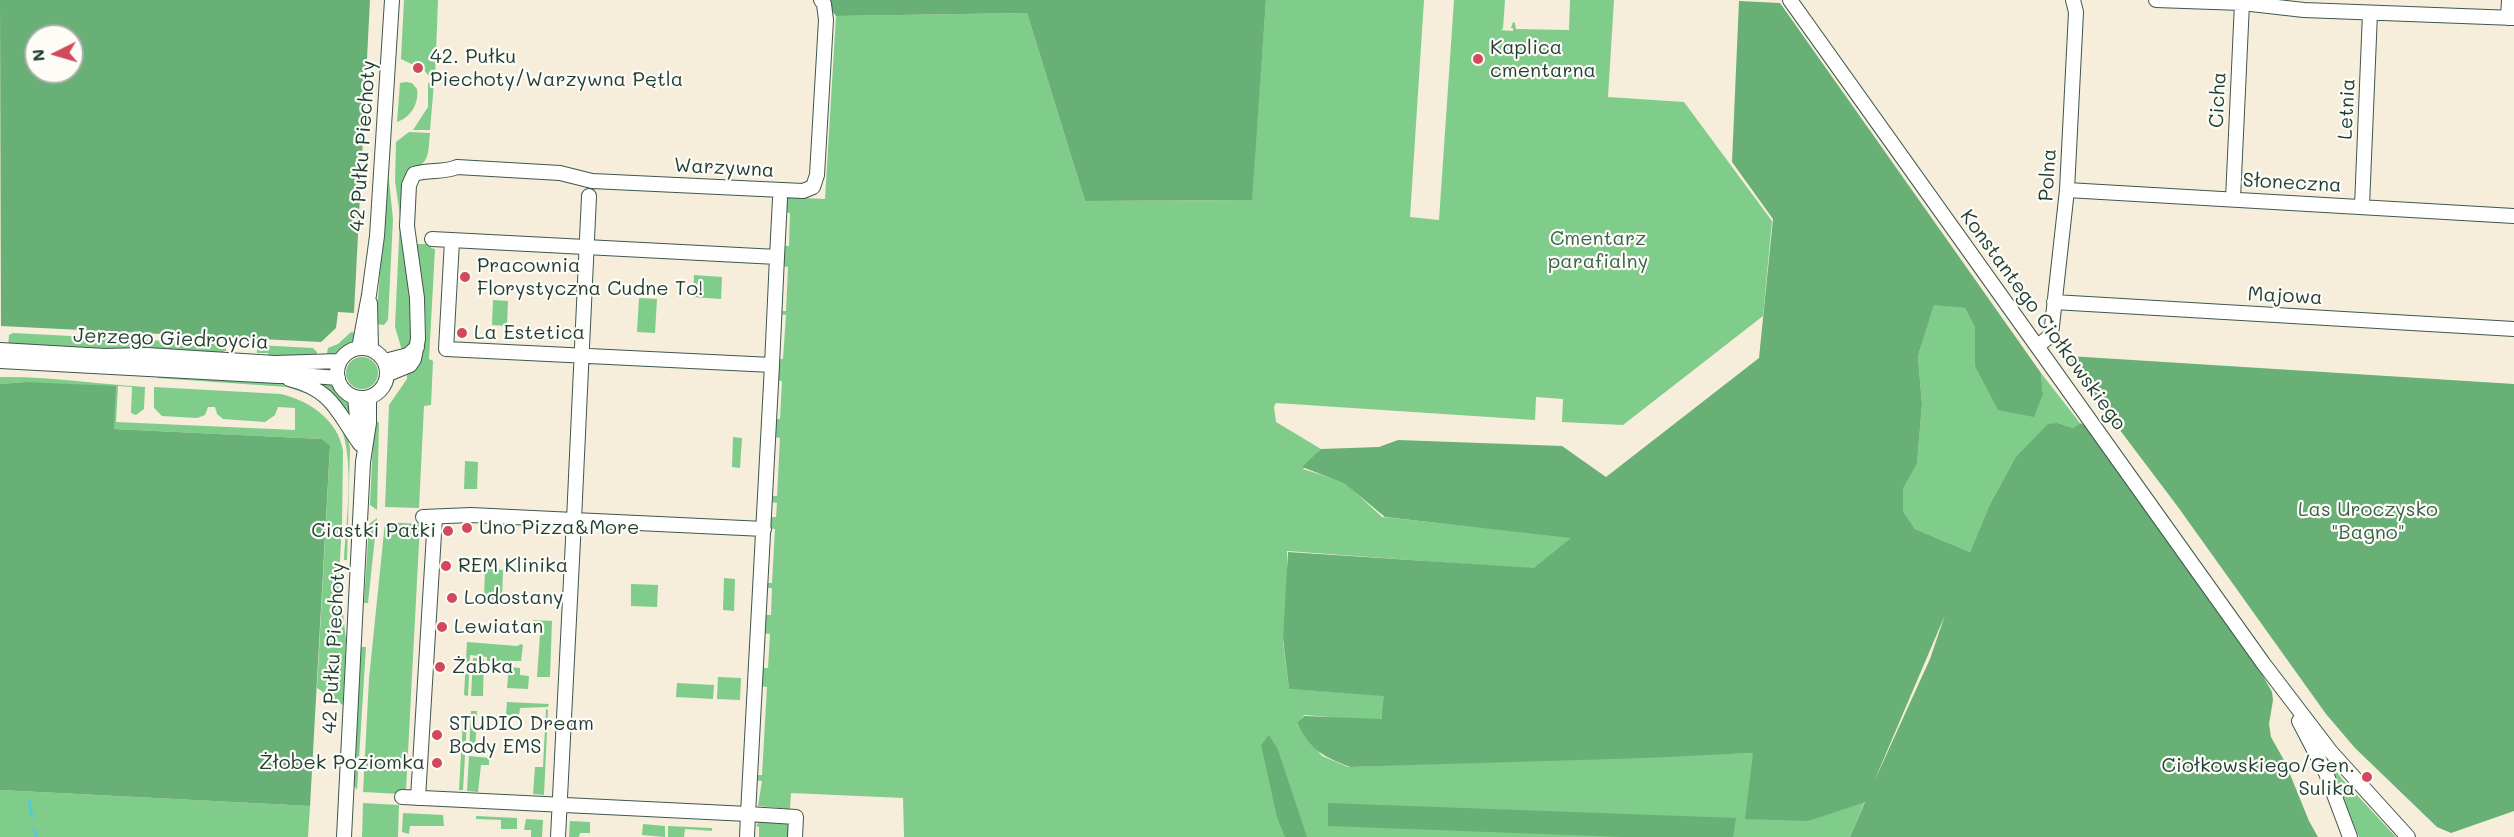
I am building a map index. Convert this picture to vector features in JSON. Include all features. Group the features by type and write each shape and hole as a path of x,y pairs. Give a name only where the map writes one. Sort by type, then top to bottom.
{"street":[{"name":"42 Pułku Piechoty","path":"365,348 382,172 392,0"},
{"name":"Warzywna","path":"386,368 417,347 418,315 408,239 409,185 414,174 422,171 444,172 457,167 560,173 602,181 808,190 817,182 826,20 824,4 820,0"},
{"name":"Konstantego Ciołkowskiego","path":"1790,0 2263,663 2331,752 2408,837"},
{"name":"Polna","path":"2038,346 2051,335 2067,190 2076,12 2073,0"},
{"path":"2156,0 2305,5 2370,13 2511,18 2509,0"},
{"name":"Cicha","path":"2233,199 2242,3"},
{"name":"Letnia","path":"2362,206 2370,13"},
{"name":"Słoneczna","path":"2067,190 2514,216"},
{"path":"558,837 588,196"},
{"path":"747,837 780,199"},
{"path":"432,239 777,257"},
{"path":"452,241 446,349 772,365"},
{"name":"Majowa","path":"2054,302 2514,329"},
{"path":"365,348 379,354 386,368 382,389 362,397 347,393 338,378 340,361 348,352 365,348"},
{"name":"Jerzego Giedroycia","path":"0,350 105,356 147,355 275,363 340,361"},
{"name":"Jerzego Giedroycia","path":"0,361 338,378"},
{"path":"279,376 300,381 327,397 337,407 360,444"},
{"name":"42 Pułku Piechoty","path":"362,397 360,444 363,462"},
{"name":"42 Pułku Piechoty","path":"344,837 363,462 369,423 362,397"},
{"path":"418,798 429,517 471,516 764,529"},
{"name":"Konstantego Ciołkowskiego","path":"2263,663 2306,733 2326,773 2350,837"},
{"path":"402,797 796,817 795,837"}],"green space":[{"path":"0,0 370,0 354,313 338,312 336,328 321,342 1,326"},
{"path":"404,0 438,0 435,79 431,79 424,70 401,59"},
{"path":"824,0 1266,0 1252,200 1085,201 1027,13 836,16"},
{"name":"Cmentarz parafialny","path":"1266,0 1424,0 1410,217 1439,220 1454,0 1505,0 1501,30 1513,31 1511,28 1513,22 1516,29 1569,30 1570,0 1614,0 1608,97 1684,102 1772,221 1763,316 1623,425 1562,422 1563,399 1536,397 1535,420 1276,403 1274,407 1276,422 1321,449 1303,469 1344,482 1382,517 1573,537 1535,569 1287,551 1287,595 1283,642 1289,689 1386,695 1380,721 1304,715 1297,724 1322,756 1348,767 1754,753 1809,821 1865,801 1850,837 904,837 903,798 791,793 790,809 758,806 762,781 755,780 755,775 762,775 767,687 760,686 761,668 768,668 770,634 762,633 763,615 771,615 772,588 765,588 765,583 772,583 775,529 768,528 768,517 776,517 777,503 770,502 770,496 777,496 780,438 774,437 774,419 780,419 782,381 776,380 777,359 783,359 786,315 780,314 780,311 786,311 788,267 782,266 782,246 789,246 790,213 784,212 784,197 825,199 836,16 1027,13 1085,201 1251,200"},
{"path":"1739,1 1780,3 2041,373 2043,394 2034,417 1998,410 1975,366 1975,328 1965,308 1934,305 1918,356 1922,404 1917,464 1903,489 1903,511 1915,529 1970,552 1989,506 2015,458 2048,424 2058,423 2073,428 2080,423 2086,426 2259,669 2272,692 2269,724 2271,737 2285,762 2318,837 1850,837 1865,802 1809,821 1745,819 1753,753 1350,767 1325,756 1313,746 1297,723 1304,716 1381,719 1384,696 1289,689 1283,639 1288,552 1534,568 1571,538 1385,517 1344,483 1302,467 1321,449 1379,447 1398,440 1562,446 1606,477 1759,358 1773,219 1732,162","holes":["1945,615 1930,659 1873,784"]},
{"path":"400,83 412,83 417,89 417,100 410,113 397,122"},
{"path":"428,83 434,83 430,130 413,130 428,107"},
{"path":"409,132 430,133 426,159 413,168 412,344 403,354 395,327 400,216 395,181 396,142"},
{"path":"388,171 393,219 388,320 384,325 376,324"},
{"path":"416,244 431,244 431,248 435,249 429,359 433,361 431,405 424,406 419,508 385,507 389,405 407,379 407,374 417,366 423,352 424,294"},
{"path":"694,275 722,277 721,299 693,297"},
{"path":"639,298 657,299 655,333 637,332"},
{"path":"493,300 508,301 507,326 492,325"},
{"path":"1934,304 1965,308 1975,328 1975,366 2043,394 2041,373 2080,423 2073,428 2058,423 2015,458 1989,506 1970,552 1915,529 1903,511 1903,489 1917,464 1922,404 1918,356"},
{"path":"351,332 357,333 349,346 326,358 328,348 338,344"},
{"path":"13,333 226,344 226,351 224,351 224,356 8,347 9,335"},
{"path":"257,345 313,348 317,352 316,359 269,358 268,353 257,353"},
{"name":"Las Uroczysko \"Bagno\"","path":"2069,356 2514,384 2514,811 2451,833 2437,827 2355,748 2326,714 2178,507 2104,409"},
{"path":"362,357 373,362 378,373 373,384 362,389 351,384 346,373 351,362"},
{"path":"162,376 281,381 310,390 308,394 287,387 157,378"},
{"path":"0,377 145,387 144,409 136,415 131,413 132,387 118,386 116,422 295,430 295,408 278,407 275,415 265,422 223,419 217,414 215,407 208,407 205,415 197,418 162,416 154,408 154,387 281,394 312,407 329,421 340,440 343,451 337,612 343,613 346,640 343,705 317,688 330,447 322,439 114,429 25,382 0,384"},
{"path":"325,380 341,392 350,410 344,412 322,389"},
{"path":"25,382 116,386 114,429 322,439 330,446 310,806 0,790 0,384"},
{"path":"374,419 379,423 377,510 370,505"},
{"path":"341,427 347,433 350,449 347,560 344,560 349,475 348,458"},
{"path":"733,437 742,438 740,468 732,467"},
{"path":"465,461 478,462 477,489 464,489"},
{"path":"377,518 368,603 364,603 369,524"},
{"path":"385,522 420,524 406,790 401,790 400,794 363,792 369,679"},
{"path":"485,569 503,570 502,600 484,599"},
{"path":"724,578 735,579 734,611 723,610"},
{"path":"631,584 658,585 657,607 631,606"},
{"path":"533,620 552,621 550,677 537,677 540,635 539,629 532,628"},
{"path":"467,642 517,646 521,644 523,645 521,661 487,661 487,657 470,655 468,696 464,695"},
{"path":"361,647 366,647 357,790 353,784"},
{"path":"473,658 484,659 483,696 471,696"},
{"path":"509,667 520,668 520,675 529,676 528,689 507,688"},
{"path":"718,677 741,678 740,700 717,699"},
{"path":"677,683 714,685 713,699 676,697"},
{"path":"507,702 549,704 548,707 520,708 519,715 506,715"},
{"path":"546,709 548,710 544,795 533,794 535,767 543,767"},
{"path":"471,711 477,711 475,753 469,753"},
{"path":"463,719 467,720 463,790 459,790"},
{"path":"1269,735 1278,750 1307,837 1285,837 1277,817 1261,745"},
{"path":"2320,749 2342,779 2396,837 2359,837"},
{"path":"469,756 489,758 489,765 481,765 478,792 467,791"},
{"path":"0,790 310,806 308,837 0,837"},
{"path":"363,803 399,805 398,837 362,837"},
{"path":"1328,803 1736,818 1733,837 1623,837 1328,826"},
{"path":"403,813 443,815 444,826 410,826 409,834 402,832"},
{"path":"476,816 517,818 517,829 501,829 501,820 476,819"},
{"path":"526,819 543,820 542,837 531,837 531,830 524,830"},
{"path":"570,821 590,822 590,833 580,833 579,837 569,837"},
{"path":"759,822 791,824 791,837 759,837 759,827 756,826"},
{"path":"643,824 665,826 665,837 642,835"},
{"path":"668,826 712,828 712,831 685,829 684,837 668,837"}],"waterway":[{"path":"29,800 32,817"},
{"path":"34,828 36,837"}],"place":[{"name":"Kaplica cmentarna","path":"1478,59"},
{"name":"42. Pułku Piechoty/Warzywna Pętla","path":"418,68"},
{"name":"Pracownia Florystyczna Cudne To!","path":"465,277"},
{"name":"La Estetica","path":"462,333"},
{"name":"Uno Pizza&More","path":"467,528"},
{"name":"Ciastki Patki","path":"448,531"},
{"name":"REM Klinika","path":"446,566"},
{"name":"Lodostany","path":"452,598"},
{"name":"Lewiatan","path":"442,627"},
{"name":"Żabka","path":"440,667"},
{"name":"STUDIO Dream Body EMS","path":"437,735"},
{"name":"Żłobek Poziomka","path":"437,763"},
{"name":"Ciołkowskiego/Gen. Sulika","path":"2367,777"}]}
